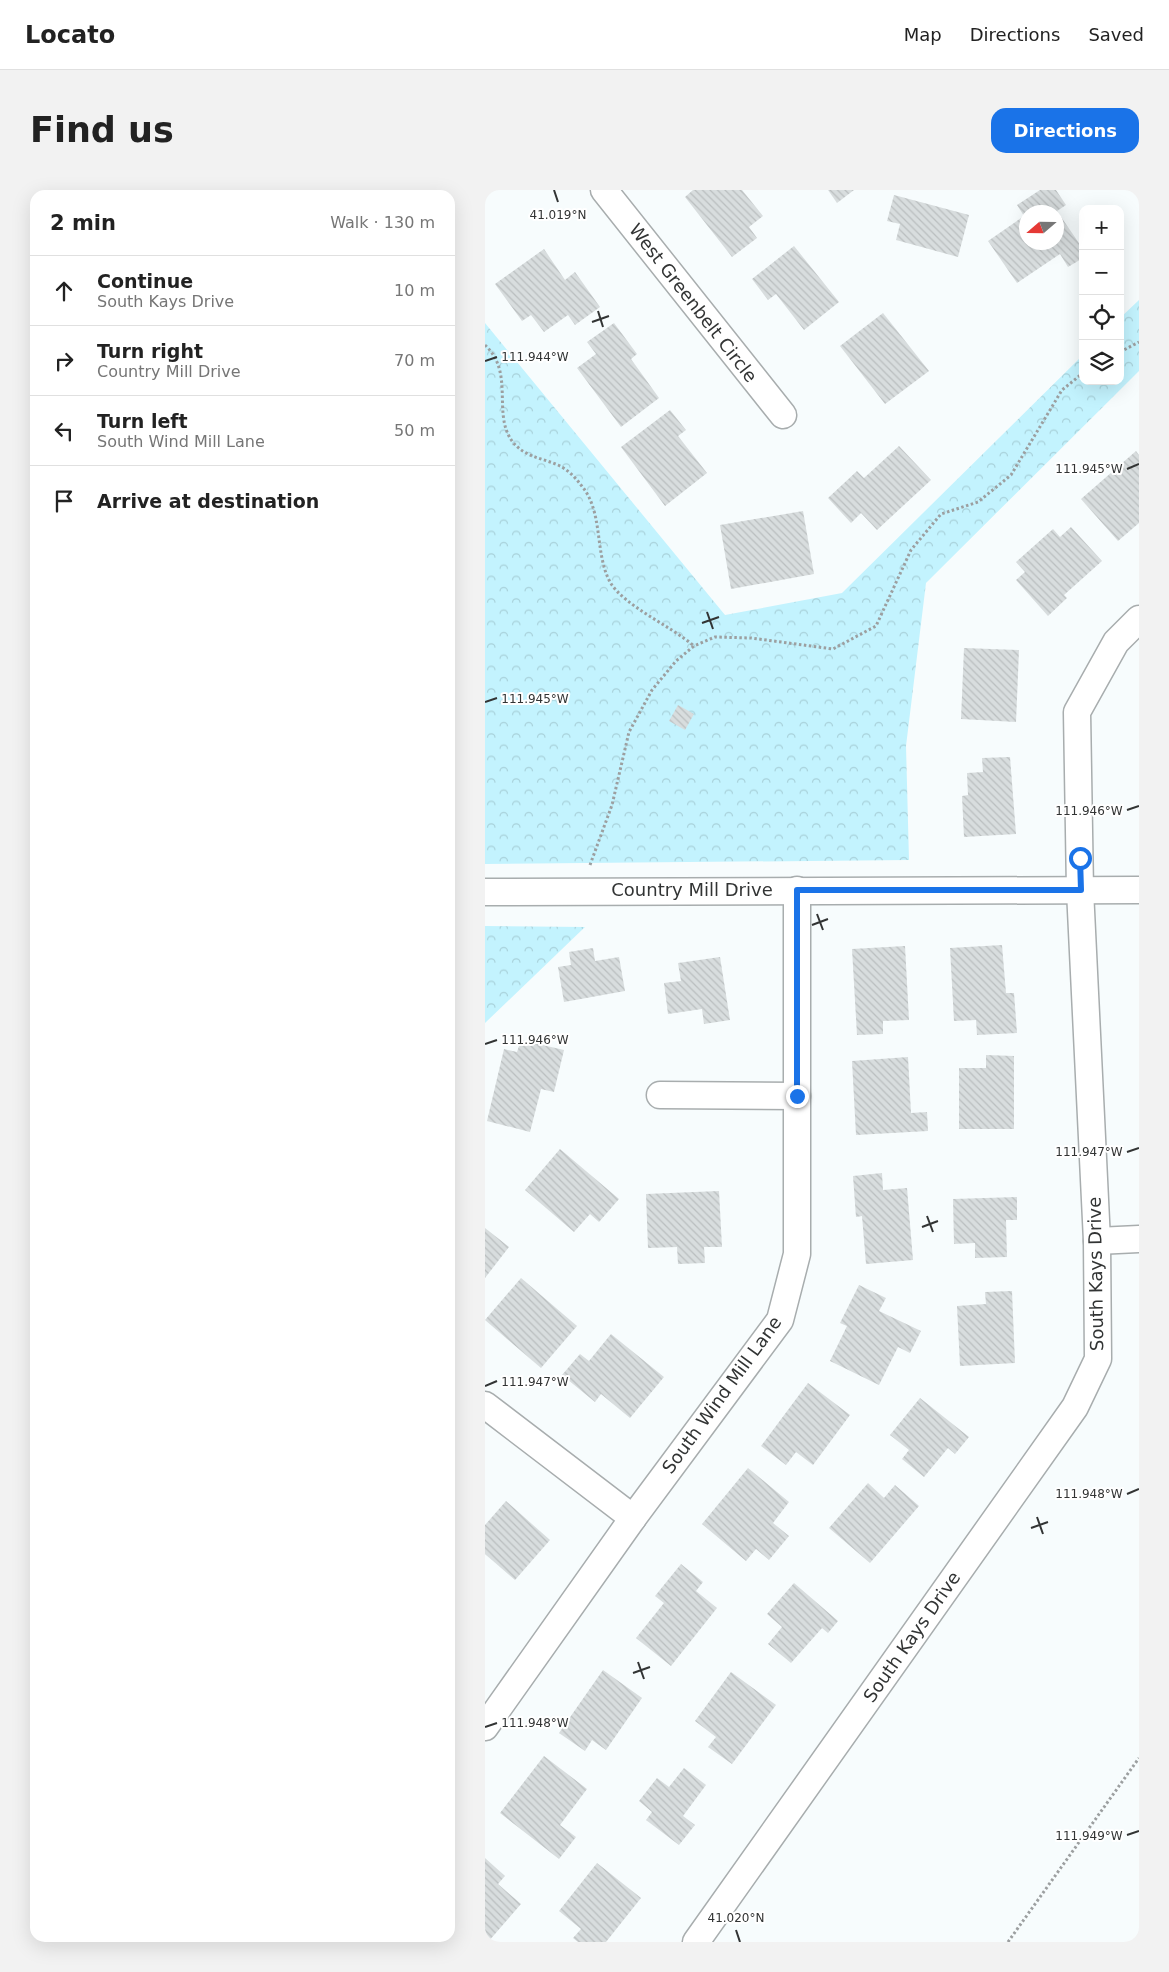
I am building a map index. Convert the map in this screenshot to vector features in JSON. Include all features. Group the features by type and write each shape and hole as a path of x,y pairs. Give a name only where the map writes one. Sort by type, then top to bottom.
{"street":[{"name":"West Greenbelt Circle","path":"604,190 783,415"},
{"name":"South Kays Drive","path":"696,1942 1075,1407 1098,1359 1097,1241 1081,890 1077,712 1116,642 1139,620"},
{"name":"South Wind Mill Lane","path":"485,1727 633,1518 780,1320 797,1254 797,890"},
{"name":"Country Mill Drive","path":"485,892 1139,890"},
{"path":"660,1095 797,1096"},
{"path":"1097,1241 1139,1239"},
{"path":"485,1405 633,1518"}],"path":[{"path":"1124,350 1139,342"},
{"path":"485,345 499,366 504,419 512,441 531,456 559,465 578,481 591,501 605,569 616,591 625,599 679,633 693,646"},
{"path":"565,891 592,863 612,806 629,732 639,711 676,661 693,646 715,637 751,638 833,649 875,626 911,550 941,514 978,502 1011,475 1062,390 1079,376"},
{"path":"1008,1942 1139,1758"}],"green space":[{"path":"1139,300 1139,371 926,583 906,746 909,860 485,864 485,323 725,615 842,593 1079,359 1079,385 1124,385 1124,314"},
{"path":"485,926 585,927 485,1023"}],"building":[{"path":"693,190 742,190 763,216 749,227 757,238 732,257 685,197"},
{"path":"828,190 854,190 837,203"},
{"path":"1040,190 1056,190 1066,205 1019,205 1019,208 1017,205"},
{"path":"894,195 969,215 958,257 896,240 900,224 887,221"},
{"path":"1019,219 1019,250 1064,250 1064,221 1079,243 1079,260 1068,267 1060,254 1017,283 988,241"},
{"path":"794,246 839,302 804,330 776,294 768,300 752,279"},
{"path":"544,249 565,280 575,272 600,307 575,325 568,315 544,332 531,315 522,321 495,284"},
{"path":"883,313 929,371 885,404 840,346"},
{"path":"614,323 637,354 631,359 659,398 621,427 577,368 596,354 587,342"},
{"path":"670,410 686,430 678,436 707,473 665,506 621,447"},
{"path":"899,446 931,480 877,530 861,513 851,523 828,498 857,471 864,478"},
{"path":"1136,451 1139,455 1139,523 1118,541 1081,499"},
{"path":"803,511 814,574 731,589 720,525"},
{"path":"1071,527 1102,561 1064,595 1067,598 1048,616 1016,580 1025,572 1016,562 1053,529 1060,537"},
{"path":"964,648 1019,650 1016,722 961,719"},
{"path":"678,705 694,714 685,730 669,721"},
{"path":"1010,757 1016,834 964,837 962,796 968,795 967,773 983,772 982,758"},
{"path":"1002,945 1006,993 1014,993 1017,1033 977,1035 976,1020 954,1021 950,948"},
{"path":"905,946 909,1020 883,1021 883,1034 857,1035 852,949"},
{"path":"593,948 595,961 619,957 625,991 564,1002 558,967 571,965 569,952"},
{"path":"720,957 730,1020 704,1024 702,1009 668,1014 664,983 681,981 678,963"},
{"path":"521,1040 564,1050 554,1092 541,1089 530,1132 487,1121 504,1049 517,1052"},
{"path":"986,1055 1014,1056 1014,1129 959,1129 959,1068 986,1068"},
{"path":"908,1057 911,1113 927,1112 928,1131 856,1135 852,1061"},
{"path":"560,1149 619,1199 599,1222 590,1214 574,1232 525,1190"},
{"path":"882,1173 883,1190 907,1188 913,1260 866,1264 862,1216 856,1217 853,1176"},
{"path":"719,1191 722,1247 704,1247 705,1263 678,1264 677,1247 648,1248 646,1194"},
{"path":"1017,1197 1017,1220 1006,1220 1007,1257 975,1258 975,1243 954,1244 953,1199"},
{"path":"485,1228 509,1247 485,1278"},
{"path":"521,1278 577,1326 541,1368 485,1320"},
{"path":"859,1285 886,1298 879,1311 921,1331 910,1353 898,1347 879,1385 830,1361 847,1326 840,1323"},
{"path":"1012,1291 1015,1363 960,1366 957,1306 986,1304 985,1292"},
{"path":"611,1334 664,1377 630,1418 601,1394 595,1402 562,1375 580,1354 589,1361"},
{"path":"808,1383 850,1415 813,1465 796,1452 786,1465 761,1446"},
{"path":"920,1398 969,1437 955,1454 948,1448 924,1477 902,1459 909,1450 890,1435"},
{"path":"748,1468 789,1502 773,1523 789,1536 769,1560 756,1549 746,1561 702,1524"},
{"path":"868,1483 884,1498 895,1485 919,1506 870,1563 829,1528"},
{"path":"506,1501 550,1540 515,1580 485,1554 485,1525"},
{"path":"681,1564 703,1582 696,1591 717,1608 671,1666 636,1638 664,1603 655,1596"},
{"path":"794,1583 838,1621 828,1633 822,1628 791,1663 768,1644 782,1627 767,1614"},
{"path":"603,1670 642,1698 606,1750 592,1740 585,1751 559,1733"},
{"path":"731,1672 776,1705 732,1764 708,1747 716,1737 695,1721"},
{"path":"544,1756 587,1789 560,1825 576,1837 559,1859 500,1813"},
{"path":"684,1768 706,1785 683,1816 695,1825 679,1845 646,1820 652,1812 639,1801 657,1778 669,1787"},
{"path":"485,1858 505,1876 498,1884 521,1904 488,1942 485,1942"},
{"path":"597,1863 641,1898 606,1942 578,1942 573,1938 581,1929 559,1911"}],"route":[{"path":"797,1096 797,890 1081,890 1080,858"}]}
